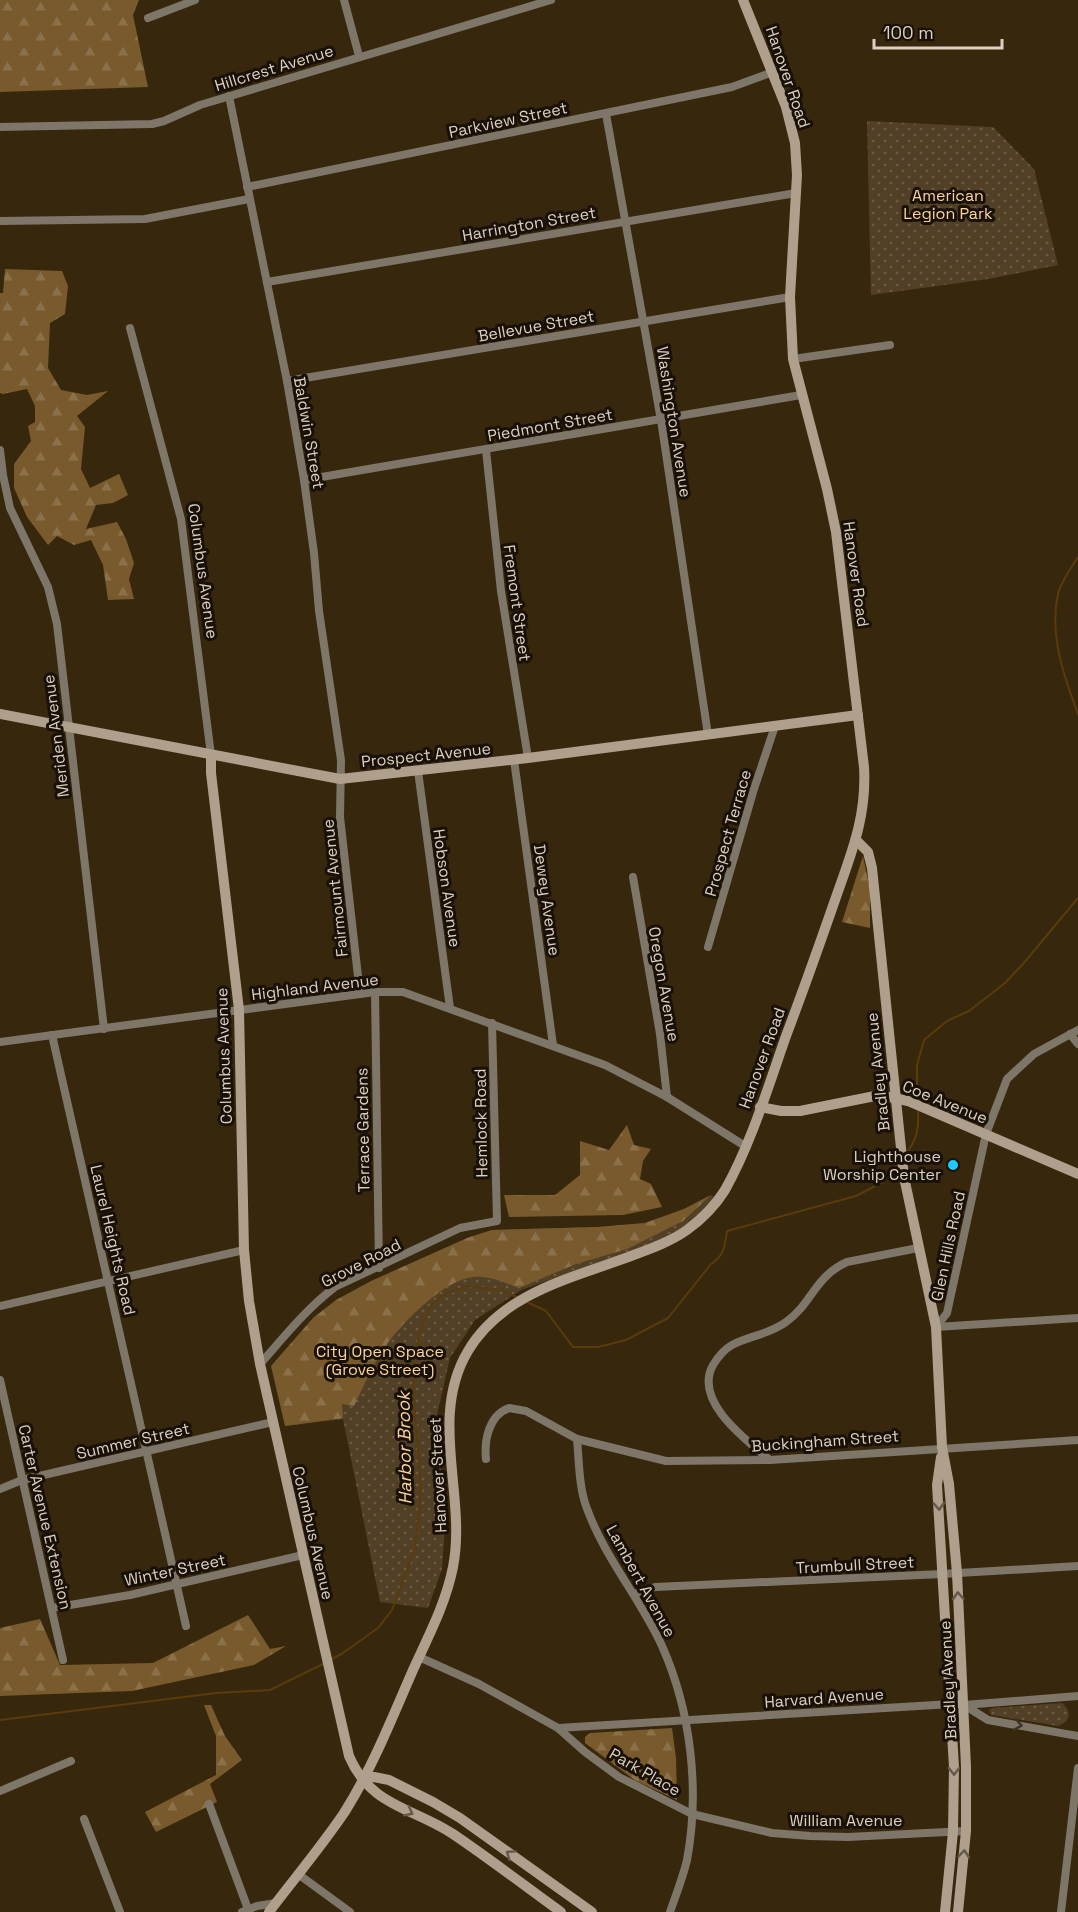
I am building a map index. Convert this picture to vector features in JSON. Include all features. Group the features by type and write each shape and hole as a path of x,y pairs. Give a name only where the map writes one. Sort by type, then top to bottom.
{"street":[{"path":"148,18 195,0"},
{"path":"344,0 359,56"},
{"name":"Hillcrest Avenue","path":"0,128 152,124 200,105 551,0"},
{"name":"Hanover Road","path":"743,0 786,107 795,143 796,193 790,297 793,359 836,532 865,783 864,810 856,840 745,1146"},
{"name":"Parkview Street","path":"247,187 732,87 773,72"},
{"name":"Baldwin Street","path":"229,96 287,381 304,480 319,611 339,743 340,779"},
{"name":"Washington Avenue","path":"606,114 661,420 708,735"},
{"name":"Harrington Street","path":"267,282 796,193"},
{"path":"0,221 145,219 249,199"},
{"name":"Bellevue Street","path":"287,381 790,297"},
{"name":"Columbus Avenue","path":"130,328 182,519 212,755 212,774 239,1010 244,1250 249,1301 260,1364 349,1756 369,1787 382,1799 450,1832 561,1912"},
{"path":"793,359 890,345"},
{"name":"Piedmont Street","path":"304,480 801,395"},
{"name":"Meriden Avenue","path":"0,450 4,484 10,508 48,587 54,606 104,1029"},
{"name":"Fremont Street","path":"486,450 501,591 528,759"},
{"name":"Prospect Avenue","path":"0,714 340,779 528,759 858,715"},
{"name":"Prospect Terrace","path":"708,947 754,789 775,726"},
{"name":"Dewey Avenue","path":"514,760 553,1045"},
{"name":"Hobson Avenue","path":"418,771 450,1008"},
{"name":"Fairmount Avenue","path":"340,779 340,817 360,994"},
{"name":"Bradley Avenue","path":"856,840 868,852 872,868 897,1117 908,1200 936,1327 942,1448 938,1485 954,1767 953,1832 945,1912"},
{"name":"Oregon Avenue","path":"633,877 660,1034 667,1096"},
{"name":"Highland Avenue","path":"0,1042 375,992 403,992 616,1069 667,1096 745,1146"},
{"name":"Terrace Gardens","path":"375,992 379,1268"},
{"name":"Hemlock Road","path":"492,1023 496,1221"},
{"name":"Glen Hills Road","path":"936,1327 946,1313 986,1134 1006,1079 1034,1054 1078,1030"},
{"path":"1070,1034 1078,1044"},
{"name":"Laurel Heights Road","path":"52,1035 186,1626"},
{"name":"Coe Avenue","path":"760,1107 800,1112 875,1096 895,1097 1078,1174"},
{"name":"Hanover Street","path":"272,1908 344,1812 363,1778 419,1657 448,1587 453,1565 455,1522 449,1418 453,1385 475,1339 500,1313 530,1294 649,1249 683,1233 698,1222 722,1194 745,1146"},
{"name":"Grove Road","path":"260,1364 319,1299 335,1287 460,1228 496,1221"},
{"path":"770,1460 735,1429 714,1402 709,1383 710,1372 716,1360 731,1346 783,1325 791,1319 817,1285 837,1266 918,1248"},
{"path":"0,1306 244,1250"},
{"path":"936,1327 1078,1318"},
{"name":"Carter Avenue Extension","path":"0,1380 63,1660"},
{"name":"Buckingham Street","path":"486,1459 485,1442 491,1425 498,1414 509,1408 526,1411 577,1439 666,1461 770,1460 1078,1440"},
{"name":"Summer Street","path":"0,1489 22,1480 273,1422"},
{"name":"Lambert Avenue","path":"577,1439 586,1504 611,1560 634,1594 662,1646 679,1690 686,1720 692,1771 692,1814 687,1861 670,1912"},
{"name":"Bradley Avenue","path":"942,1448 950,1484 964,1705 966,1831 958,1912"},
{"name":"Winter Street","path":"52,1608 130,1595 303,1556"},
{"name":"Trumbull Street","path":"634,1594 655,1587 957,1574 1078,1566"},
{"name":"Park Place","path":"419,1657 479,1684 558,1728 585,1752 619,1777 692,1814"},
{"name":"Harvard Avenue","path":"686,1720 964,1705 1078,1696"},
{"name":"Harvard Avenue","path":"964,1705 988,1720 1078,1736"},
{"name":"Park Place","path":"558,1728 686,1720"},
{"path":"0,1791 71,1761"},
{"path":"1061,1912 1078,1768"},
{"path":"363,1778 374,1777 390,1780 460,1818 592,1912"},
{"path":"209,1804 245,1910 272,1908"},
{"name":"William Avenue","path":"692,1814 772,1833 810,1836 848,1837 966,1831"},
{"path":"450,1832 460,1818"},
{"path":"84,1819 120,1912"},
{"path":"517,1881 528,1866"},
{"path":"298,1874 350,1912"}],"green space":[{"path":"0,0 139,0 133,15 148,87 0,92"},
{"name":"American Legion Park","path":"867,121 993,127 1034,169 1058,265 988,279 871,295"},
{"path":"5,269 62,271 68,286 65,314 50,323 48,368 61,390 87,395 108,391 77,416 85,427 81,469 90,488 119,474 128,495 113,503 96,505 86,529 117,522 126,539 134,563 129,579 134,599 108,600 103,565 91,540 74,545 57,536 48,545 27,517 14,488 14,464 31,441 28,426 35,422 35,406 27,389 0,393 0,293 3,293"},
{"path":"863,856 870,890 870,928 842,922"},
{"path":"627,1125 634,1145 651,1149 643,1161 640,1179 651,1184 662,1207 623,1215 509,1217 504,1195 555,1195 580,1175 580,1141 609,1150"},
{"name":"City Open Space (Grove Street)","path":"711,1195 716,1198 695,1220 666,1238 521,1290 475,1320 450,1358 437,1415 445,1526 442,1569 428,1608 380,1602 343,1419 285,1426 467,1238 492,1230 598,1227 645,1223 684,1209"},
{"path":"711,1195 683,1221 627,1249 576,1264 519,1288 485,1277 474,1277 451,1285 414,1313 394,1335 369,1374 354,1406 342,1404 343,1418 285,1426 271,1366 313,1318 336,1300 371,1281 467,1238 492,1230 598,1227 645,1223 684,1209"},
{"path":"248,1615 270,1649 286,1646 254,1665 132,1691 0,1696 0,1628 40,1619 60,1665 153,1663"},
{"path":"1062,1703 1069,1716 1066,1722 1058,1726 991,1715 989,1710 992,1708"},
{"path":"204,1705 211,1705 225,1736 242,1760 210,1784 217,1802 156,1832 145,1812 216,1775 216,1736"},
{"path":"672,1728 676,1758 677,1800 636,1781 585,1743 585,1737 590,1733"}],"waterway":[{"name":"Harbor Brook","path":"1078,557 1059,589 1055,624 1059,655 1078,714"},
{"name":"Harbor Brook","path":"917,1102 917,1065 924,1040 947,1021 969,1011 1005,983 1078,898"},
{"name":"Harbor Brook","path":"905,1155 916,1134 918,1111"},
{"name":"Harbor Brook","path":"527,1302 546,1311 573,1347 598,1347 626,1340 668,1318 721,1254 727,1231 856,1196 883,1182 897,1164"},
{"name":"Harbor Brook","path":"330,1660 378,1628 392,1610 415,1549 421,1488 413,1387 414,1355 423,1323 432,1303 444,1295 467,1286 502,1290 516,1297"},
{"name":"Harbor Brook","path":"0,1720 216,1693 270,1690 325,1663"}],"place":[{"name":"Lighthouse Worship Center","path":"953,1165"}]}
